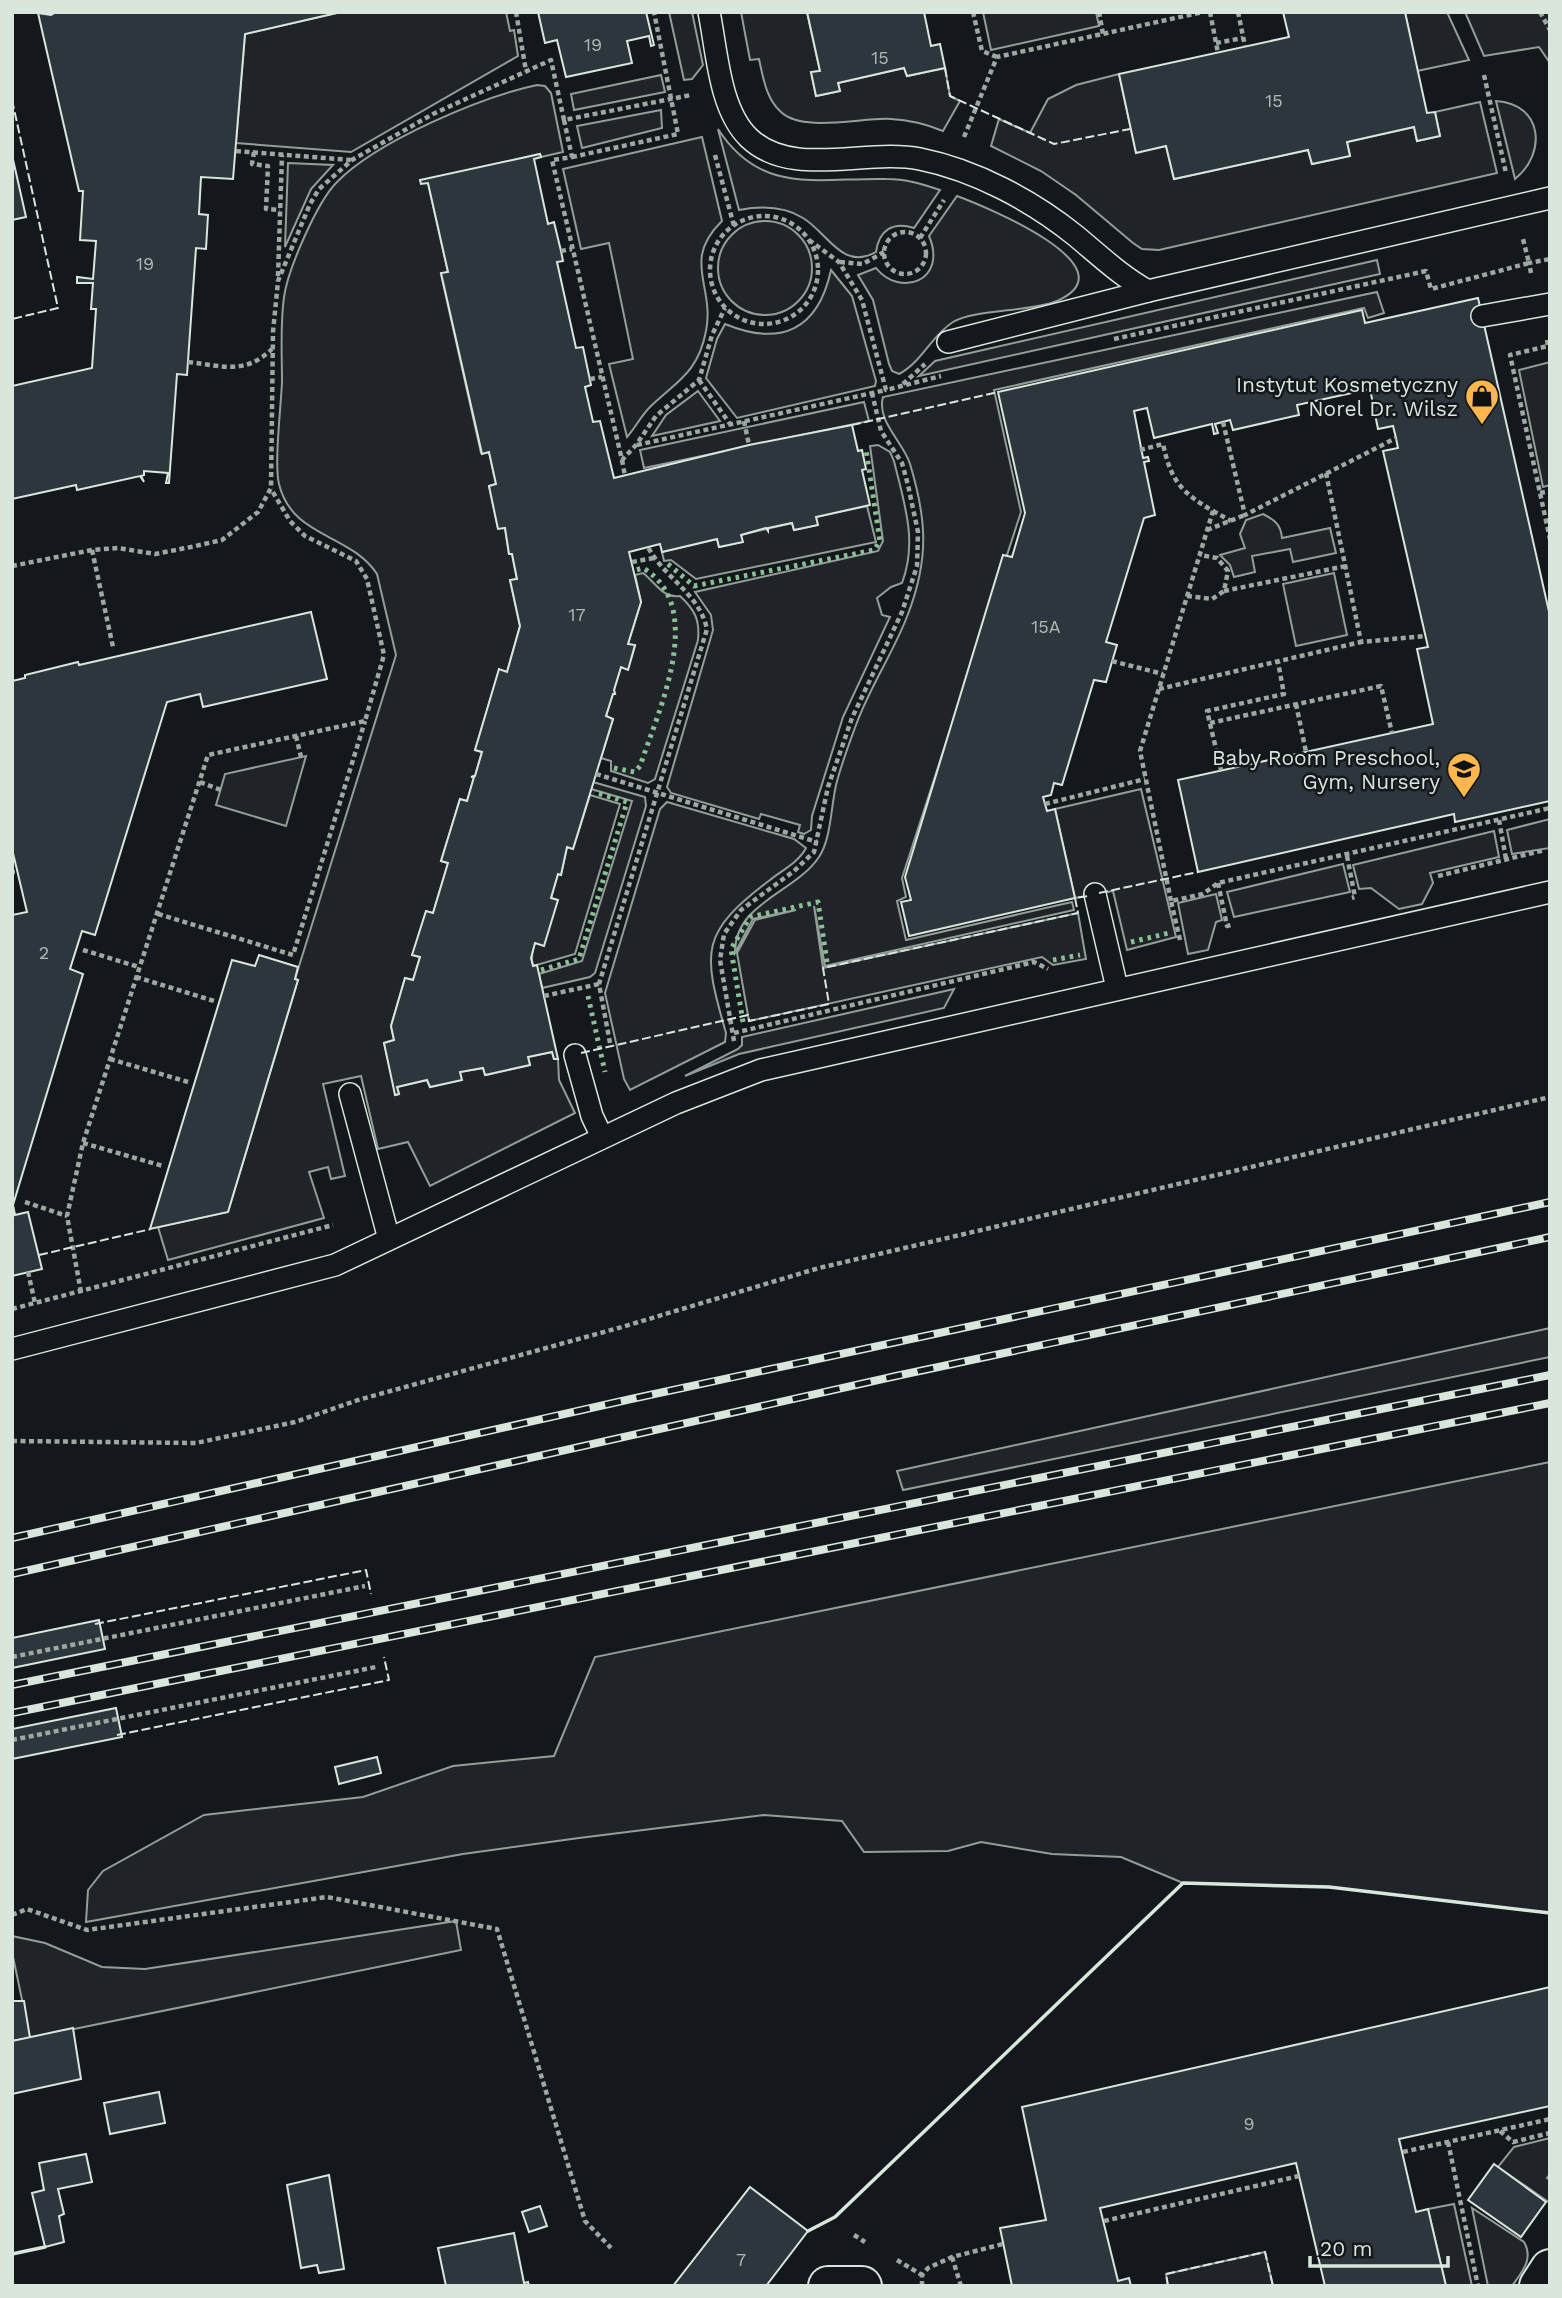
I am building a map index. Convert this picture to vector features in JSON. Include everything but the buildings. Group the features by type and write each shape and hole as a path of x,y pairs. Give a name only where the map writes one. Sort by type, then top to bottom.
{"street":[{"path":"1539,2286 1550,2269"},
{"path":"828,2286 862,2286"}],"lane":[{"path":"709,12 724,86 740,127 750,139 770,152 792,158 897,156 952,168 982,180 1046,215 1129,281 1148,291"},
{"path":"948,342 1148,291 1550,198"},
{"path":"1482,316 1545,305"},
{"path":"12,1349 335,1265 676,1102 761,1070 1550,892"},
{"path":"1095,894 1117,988"},
{"path":"575,1055 592,1116 602,1137"},
{"path":"350,1094 389,1240"}],"path":[{"path":"516,12 526,71"},
{"path":"625,476 552,160 678,134 654,12"},
{"path":"973,12 982,51 997,57 1203,12"},
{"path":"1099,12 1103,34"},
{"path":"1210,12 1218,53"},
{"path":"1238,12 1245,46"},
{"path":"1540,12 1550,30"},
{"path":"1216,43 1243,38"},
{"path":"976,109 997,57"},
{"path":"278,281 310,204 319,189 352,160 433,114 551,60 572,157"},
{"path":"1484,75 1529,263"},
{"path":"564,120 724,86"},
{"path":"713,146 734,226"},
{"path":"236,150 352,160"},
{"path":"254,152 252,164 268,166 265,209 280,210"},
{"path":"12,566 92,550 118,548 155,554 222,540 258,512 271,488 272,348 278,281 282,155"},
{"path":"920,237 949,194 952,168"},
{"path":"761,215 780,218 796,226 809,240 816,257 818,276 813,294 803,308 789,318 773,323 755,324 725,308 715,294 710,277 711,260 716,244 734,226 761,215"},
{"path":"839,262 863,264 884,252 894,234 907,232 920,237 927,257 920,269 914,273 900,274 885,260 884,252"},
{"path":"561,251 572,249"},
{"path":"1545,305 1548,346 1510,355 1550,539"},
{"path":"622,460 656,416 699,380 712,335 725,308"},
{"path":"188,362 242,368 258,363 272,348"},
{"path":"590,379 602,377"},
{"path":"699,380 730,424"},
{"path":"636,445 886,390"},
{"path":"731,1019 720,960 724,934 741,910 808,859 817,842 828,787 852,718 902,612 917,566 918,532 908,485 902,463 881,431 872,393"},
{"path":"744,421 749,445"},
{"path":"1223,422 1245,515"},
{"path":"1208,530 1245,515 1396,438"},
{"path":"1140,450 1163,444 1168,467 1184,493 1231,521"},
{"path":"1326,474 1361,642"},
{"path":"158,914 293,955 384,655 367,579 356,561 305,536 290,521 271,488"},
{"path":"1540,493 1550,491"},
{"path":"734,1032 1034,962 1055,972 1181,942 1140,751 1213,511"},
{"path":"611,1047 599,984 707,629 698,604 654,558 648,547"},
{"path":"92,550 113,647"},
{"path":"1200,555 1217,558 1227,571 1224,591"},
{"path":"632,562 654,558"},
{"path":"1187,596 1212,599 1224,591 1346,566"},
{"path":"1159,689 1361,642 1425,636"},
{"path":"1112,661 1163,674"},
{"path":"1221,770 1207,711 1284,694 1278,662"},
{"path":"1210,723 1381,686 1392,733"},
{"path":"1296,704 1306,752"},
{"path":"82,1292 66,1216 83,1143 208,755 365,721"},
{"path":"296,736 300,757"},
{"path":"596,774 817,842"},
{"path":"1045,804 1145,779"},
{"path":"200,782 221,790"},
{"path":"1171,901 1203,894 1218,883 1550,808"},
{"path":"1499,820 1506,859"},
{"path":"1438,876 1545,850"},
{"path":"1342,900 1355,897 1347,856"},
{"path":"1218,883 1227,926 1240,923"},
{"path":"83,950 139,967"},
{"path":"136,977 214,1001"},
{"path":"544,996 599,984"},
{"path":"110,1059 188,1082"},
{"path":"12,1441 196,1443 295,1422 358,1400 820,1268 1550,1097"},
{"path":"83,1143 163,1166"},
{"path":"25,1202 66,1216"},
{"path":"28,1272 35,1303"},
{"path":"12,1657 365,1586"},
{"path":"12,1740 376,1667"},
{"path":"12,1915 27,1909 87,1930 327,1896 497,1929 585,2221 611,2248"},
{"path":"1403,2152 1550,2119"},
{"path":"1499,2130 1513,2142 1550,2133"},
{"path":"1448,2142 1478,2286"},
{"path":"1104,2221 1299,2176"},
{"path":"922,2286 922,2275 928,2268 952,2257 1003,2245"},
{"path":"952,2257 961,2286"}],"shaded area":[{"path":"341,12 506,12 510,31 514,30 518,56 351,152 236,143 245,34"},
{"path":"669,12 692,12 703,65 692,79 684,80"},
{"path":"741,12 807,12 820,71 811,72 816,96 840,91 838,83 904,68 907,76 945,68 950,96 960,101 943,131 898,120 818,123 791,118 781,112 772,101 759,59 750,60"},
{"path":"983,12 1096,12 1099,26 991,50"},
{"path":"1405,12 1447,12 1469,60 1417,71"},
{"path":"1465,12 1550,12 1550,63 1539,47 1484,56"},
{"path":"1119,74 1136,152 1166,146 1174,179 1308,150 1312,164 1350,156 1347,142 1414,127 1417,141 1440,136 1435,112 1480,102 1497,173 1159,250 1142,249 1076,195 1041,171 991,146 999,119 1030,133 1048,99 1076,85"},
{"path":"661,75 665,92 574,110 571,94"},
{"path":"537,85 545,86 551,93 563,152 541,157 540,154 420,181 428,183 448,272 441,274 481,453 489,452 496,484 489,486 498,528 505,528 509,554 512,554 517,579 510,580 520,626 507,672 499,670 475,750 482,752 475,776 472,776 474,777 467,801 460,799 441,861 448,863 433,913 426,912 413,955 420,957 413,980 405,978 391,1026 394,1040 384,1043 396,1095 399,1094 397,1087 427,1080 430,1087 461,1080 460,1072 483,1068 486,1075 530,1065 528,1057 552,1052 554,1059 558,1059 559,1080 575,1113 430,1186 408,1142 378,1149 361,1076 323,1084 345,1176 331,1179 328,1167 309,1172 324,1218 168,1260 158,1227 228,1212 298,980 295,979 396,655 377,574 352,550 296,515 286,502 279,484 277,463 282,382 282,318 291,270 321,204 337,182 355,167 377,151 431,123 488,99"},
{"path":"1496,101 1512,104 1523,111 1531,120 1535,131 1532,156 1515,179"},
{"path":"661,110 662,128 582,148 577,126"},
{"path":"718,129 735,151 754,165 773,174 816,180 894,179 940,190 914,228 900,226 888,229 880,238 876,252 864,257 854,257 836,248 796,214 772,208 739,210"},
{"path":"702,137 722,221 710,235 701,261 707,300 706,331 692,367 647,411 627,437 609,364 633,359 609,243 581,249 563,169"},
{"path":"288,163 333,165 311,189 285,247"},
{"path":"957,196 1021,225 1066,255 1078,272 1076,287 1057,301 1046,305 974,315 953,322 914,363 899,374 892,371 889,364 873,300 858,275 876,268 886,277 908,283 927,274 932,264 933,252 929,236"},
{"path":"765,221 783,225 798,235 808,250 812,268 808,286 798,301 783,311 765,315 747,311 732,301 722,286 718,268 722,250 732,235 747,225"},
{"path":"1377,260 1380,274 919,376 935,361"},
{"path":"831,270 852,296 876,381 875,386 737,418 706,378 717,339 725,324 763,334 780,333 794,328 807,320 817,307"},
{"path":"1377,292 1384,313 1368,318 1364,308 994,390 1021,512 902,878 906,897 897,901 906,940 1072,902 1074,910 825,966 814,906 823,968 1078,913 1086,959 1053,965 1042,957 749,1021 737,953 755,920 796,910 753,919 735,953 737,936 744,922 755,910 796,880 823,850 845,755 862,711 902,628 920,575 923,539 920,503 907,456 883,415 883,397"},
{"path":"1550,362 1550,485 1543,487 1519,370"},
{"path":"698,391 720,421 652,436 666,415"},
{"path":"864,402 869,421 644,468 640,450"},
{"path":"878,445 890,452 902,492 909,537 907,567 902,583 891,587 877,598 882,615 890,617 843,717 812,816 811,830 804,834 798,832 800,825 761,814 759,819 671,793 667,787 713,630 711,615 695,592 878,551 883,541 870,446"},
{"path":"867,506 876,542 696,579 671,560 664,561 662,552 717,539 719,547 742,542 741,535 792,523 794,530 817,525 816,517"},
{"path":"1263,514 1277,523 1282,538 1330,528 1336,553 1293,562 1290,549 1252,556 1255,572 1234,577 1230,565 1220,555 1245,548 1240,534 1246,520"},
{"path":"643,573 664,592 680,596 685,601 693,611 698,633 655,779 648,783 611,771 611,761 601,758 613,719 606,716 615,694 621,667 628,669 635,646 628,644 641,602 635,575"},
{"path":"1334,573 1347,635 1296,646 1283,584"},
{"path":"306,756 286,826 216,805 225,774"},
{"path":"593,782 645,797 646,806 595,973 590,977 542,988 539,974 582,961 632,801 591,789"},
{"path":"1141,789 1176,937 1127,950 1113,891 1075,898 1055,809"},
{"path":"590,795 620,804 575,954 533,966 533,949 557,900 551,898 558,874 561,875 567,847 573,849"},
{"path":"667,802 794,839 806,848 794,862 747,898 719,930 713,945 711,962 713,982 726,1033 725,1042 630,1090 624,1079 605,993 660,809"},
{"path":"1550,819 1550,848 1512,854 1507,830"},
{"path":"1494,831 1499,857 1430,873 1433,883 1422,904 1399,909 1371,888 1359,889 1353,865"},
{"path":"1343,864 1350,892 1234,917 1227,892"},
{"path":"1216,894 1222,920 1216,922 1208,950 1188,954 1178,903"},
{"path":"954,989 944,1008 739,1054 685,1076 738,1049 742,1045 742,1037"},
{"path":"1550,1328 1550,1357 903,1490 897,1471"},
{"path":"1550,1462 1550,1913 1329,1887 1183,1883 1121,1857 1052,1854 981,1842 948,1851 864,1852 842,1821 764,1815 463,1854 86,1922 88,1890 103,1871 204,1815 363,1797 453,1766 554,1756 595,1657"},
{"path":"456,1921 461,1950 30,2038 12,1952 12,1936 45,1943 102,1967 145,1969"},
{"path":"1550,2138 1550,2174 1547,2178 1550,2180 1550,2203 1498,2167 1514,2147"},
{"path":"1454,2204 1472,2286 1446,2286 1428,2209"},
{"path":"1472,2208 1524,2242 1527,2260 1512,2286 1488,2286"},
{"path":"1265,2252 1273,2286 1168,2286 1166,2274"}],"railway":[{"path":"12,1538 631,1399 1550,1202"},
{"path":"12,1574 896,1376 1550,1237"},
{"path":"12,1685 1550,1375"},
{"path":"12,1713 1550,1403"}],"hedge":[{"path":"668,564 694,586 874,550 880,541 866,450"},
{"path":"614,768 635,772 640,766 673,661 675,634 672,608 662,585 643,568 636,570"},
{"path":"541,970 579,959 627,802 594,792"},
{"path":"743,1022 731,949 750,917 818,902 827,962"},
{"path":"1131,942 1169,933"},
{"path":"1053,960 1080,955"},
{"path":"588,996 605,1072"}],"fence":[{"path":"945,68 950,96 1054,144 1130,129"},
{"path":"12,100 58,308 12,319"},
{"path":"852,425 998,392"},
{"path":"1099,893 1198,872"},
{"path":"581,1053 748,1015 749,1021 829,1004 823,968 1078,913 1075,898 1089,896"},
{"path":"39,1255 151,1229"},
{"path":"95,1624 366,1570 371,1594"},
{"path":"117,1735 389,1680 384,1657"},
{"path":"1168,2286 1166,2274 1265,2252 1273,2286"}],"wall":[{"path":"808,2231 835,2217 1183,1883 1329,1887 1550,1913"},
{"path":"12,2254 45,2247"}],"place":[{"name":"Instytut Kosmetyczny Norel Dr. Wilsz","path":"1482,426"},
{"name":"Baby Room Preschool, Gym, Nursery","path":"1464,799"}]}
